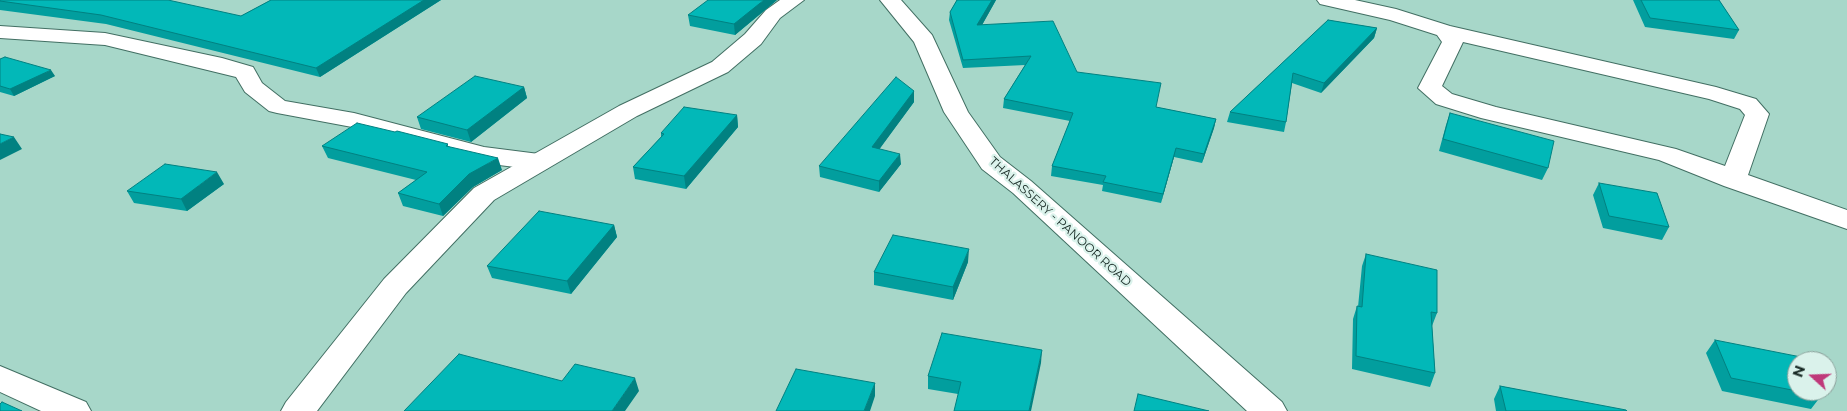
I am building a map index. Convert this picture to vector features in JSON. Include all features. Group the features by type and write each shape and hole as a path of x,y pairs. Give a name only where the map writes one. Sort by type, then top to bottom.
{"street":[{"path":"298,411 395,286 484,194 628,111 720,67 753,39 773,14 791,0"},
{"name":"THALASSERY - PANOOR ROAD","path":"890,0 924,40 956,112 991,163 1022,187 1270,411"},
{"path":"1327,0 1396,15 1444,31 1716,94 1748,104 1757,114 1733,180"},
{"path":"1444,31 1453,41 1430,88 1444,99 1490,113 1667,154 1733,180 1847,220"},
{"path":"0,32 105,39 222,65 245,72 253,87 277,106 354,120 483,155 539,162"},
{"path":"0,378 74,411"}],"building":[{"path":"0,0 168,0 241,16 271,0 424,0 316,68 101,15"},
{"path":"708,0 764,0 734,24 688,15"},
{"path":"957,0 992,0 977,25 1053,21 1077,72 1161,83 1156,107 1216,119 1204,154 1176,148 1163,194 1103,182 1106,176 1052,166 1073,113 1004,99 1031,56 963,60 950,12"},
{"path":"1641,0 1719,0 1739,30 1650,18"},
{"path":"1328,20 1377,28 1324,83 1293,73 1286,122 1230,112"},
{"path":"5,57 51,70 10,89 0,86 0,59"},
{"path":"475,76 524,87 467,130 417,117"},
{"path":"896,77 914,91 872,147 900,154 879,181 819,166"},
{"path":"684,107 737,115 684,176 633,167 664,134 661,133"},
{"path":"1450,113 1554,141 1548,168 1443,139"},
{"path":"357,123 397,131 448,144 446,146 498,158 469,174 439,204 398,193 427,172 322,146"},
{"path":"0,134 14,137 0,144"},
{"path":"165,164 217,172 181,199 127,191"},
{"path":"1599,183 1657,193 1669,227 1609,216"},
{"path":"539,211 614,225 567,281 487,266"},
{"path":"893,235 969,249 953,287 874,272"},
{"path":"1366,254 1437,270 1437,313 1431,312 1435,373 1356,356 1357,306 1362,307"},
{"path":"942,333 1042,350 1029,411 954,411 961,382 928,376"},
{"path":"1715,340 1787,354 1787,389 1731,378"},
{"path":"459,354 562,381 575,364 635,378 612,411 404,411"},
{"path":"796,369 875,383 864,411 776,411"},
{"path":"1500,386 1626,410 1627,411 1506,411"},
{"path":"1138,394 1209,411 1134,411"},
{"path":"2,402 22,411 0,411 0,404"}]}
